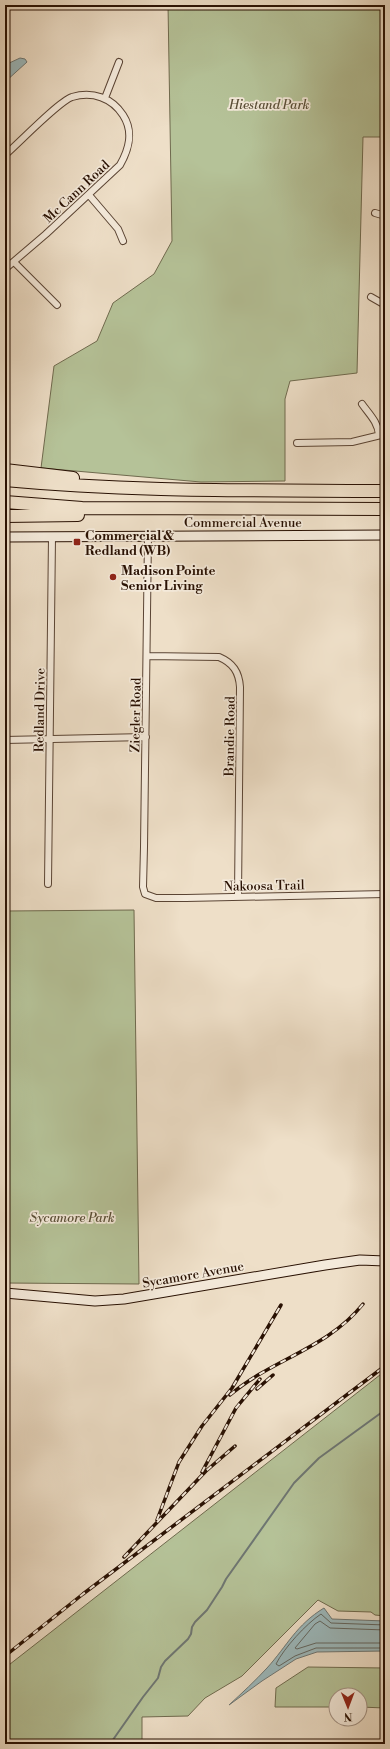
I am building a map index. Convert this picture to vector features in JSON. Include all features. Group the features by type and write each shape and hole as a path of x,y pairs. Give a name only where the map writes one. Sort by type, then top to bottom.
{"highway":[{"path":"5,470 204,490"},
{"path":"5,480 48,484 204,490 385,491"},
{"path":"5,502 82,508 385,509"},
{"path":"5,516 91,514 184,509"}],"street":[{"path":"5,6 12,5"},
{"path":"5,155 50,114 69,99 86,95 105,98 119,62"},
{"name":"Mc Cann Road","path":"5,269 88,195 120,164 128,147 129,131 126,119 119,110 105,98"},
{"path":"88,195 118,229 123,241"},
{"path":"375,213 382,215 385,218"},
{"path":"14,262 57,305"},
{"path":"371,297 385,305"},
{"path":"297,444 352,442 382,434 379,427 362,404"},
{"name":"Commercial Avenue","path":"5,537 385,535"},
{"name":"Ziegler Road","path":"145,894 143,886 148,536"},
{"name":"Redland Drive","path":"48,884 52,537"},
{"name":"Brandie Road","path":"147,656 219,658 230,662 239,676 238,897"},
{"path":"5,740 146,737"},
{"name":"Nakoosa Trail","path":"145,894 156,898 385,894"},
{"name":"Sycamore Avenue","path":"5,1293 95,1301 124,1299 325,1265 360,1260 385,1261"}],"green space":[{"name":"Hiestand Park","path":"168,5 385,5 385,137 363,137 357,373 290,381 285,399 285,481 201,482 41,468 54,366 97,341 113,303 154,274 172,241"},
{"name":"Sycamore Park","path":"134,910 139,1284 5,1283 5,911"},
{"path":"385,1371 385,1616 375,1615 371,1612 338,1611 318,1600 242,1676 205,1698 188,1716 142,1717 142,1744 5,1744 5,1668"},
{"path":"308,1667 385,1668 385,1708 368,1707 368,1687 328,1687 328,1707 275,1707 276,1688"}],"water":[{"path":"20,58 25,59 27,62 5,82 5,65"},
{"path":"324,1608 332,1619 385,1621 385,1651 317,1652 296,1659 229,1705 267,1668 306,1621"}],"waterway":[{"path":"110,1744 158,1678 161,1667 165,1661 188,1639 195,1622 207,1610 226,1579 294,1483 319,1458 385,1410"}],"railway":[{"path":"230,1395 263,1372 333,1332 349,1319 363,1304"},
{"path":"157,1520 179,1462 202,1426 232,1388 281,1305"},
{"path":"5,1656 83,1594 385,1366"},
{"path":"257,1389 273,1375"},
{"path":"202,1472 236,1408 260,1379"},
{"path":"124,1557 206,1471 235,1446"}],"place":[{"name":"Commercial & Redland (WB)","path":"77,542"},
{"name":"Madison Pointe Senior Living","path":"113,577"}]}
